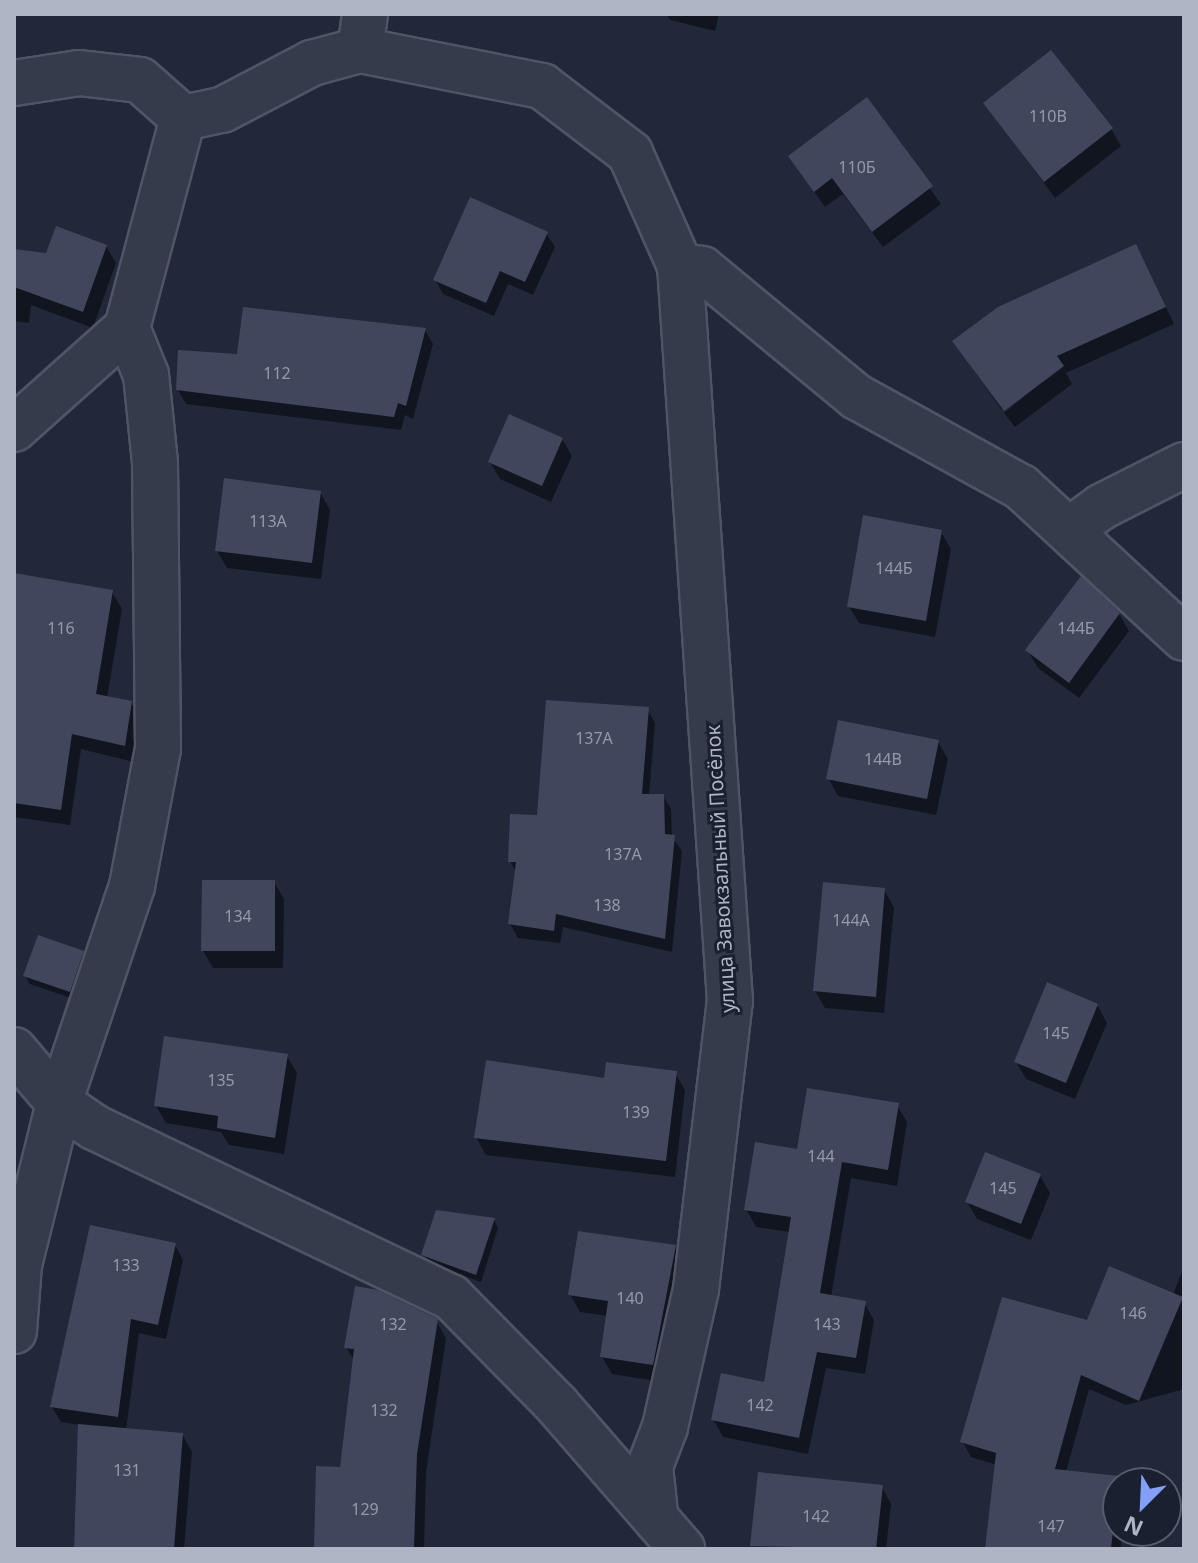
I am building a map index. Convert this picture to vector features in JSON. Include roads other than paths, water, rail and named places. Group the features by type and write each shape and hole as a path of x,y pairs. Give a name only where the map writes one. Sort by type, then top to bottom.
{"street":[{"name":"улица Завокзальный Посёлок","path":"183,118 222,110 312,63 363,32 542,86 630,153 680,266 730,1001 696,1289 665,1427 650,1466 655,1513"},
{"path":"14,83 79,73 140,80 183,118 127,328 14,429"},
{"path":"680,266 702,269 857,397 1021,487 1071,529 1184,638"},
{"path":"14,1331 19,1265 59,1103 132,886 158,749 155,463 146,375 127,328"},
{"path":"1071,529 1103,506 1184,465"},
{"path":"14,1050 59,1103 94,1127 451,1297 655,1513 682,1549"}]}
